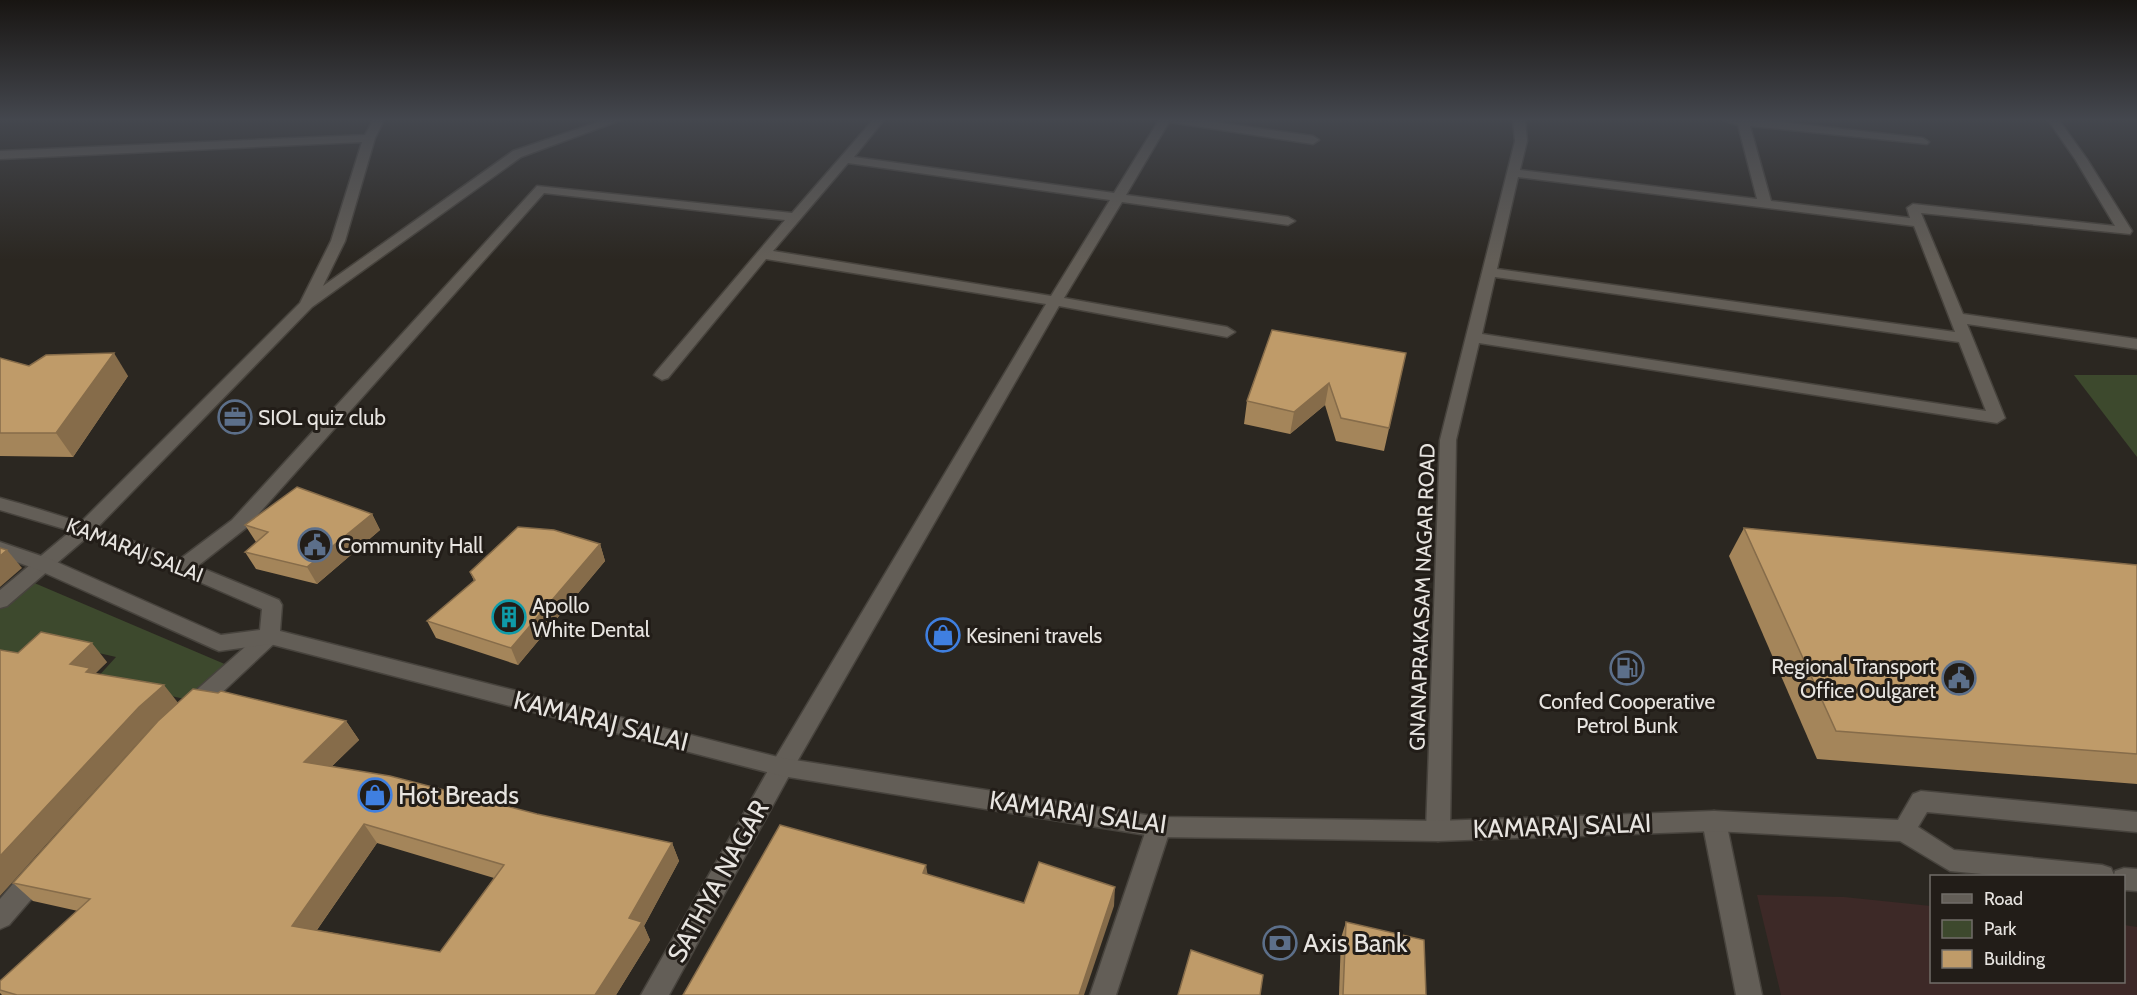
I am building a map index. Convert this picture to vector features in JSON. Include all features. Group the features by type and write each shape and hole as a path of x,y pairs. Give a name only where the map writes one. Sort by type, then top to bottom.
{"street":[{"path":"306,305 338,241 360,166"},
{"path":"0,601 85,529 306,305 500,166"},
{"path":"662,375 839,166"},
{"path":"897,166 1288,221"},
{"name":"SATHYA NAGAR","path":"654,995 782,767 1055,301 1138,166"},
{"name":"GNANAPRAKASAM NAGAR ROAD","path":"1438,831 1448,441 1515,166"},
{"path":"1755,166 1765,204"},
{"path":"1473,337 1997,418 1913,207 2125,231 2086,166"},
{"path":"1514,173 1919,223"},
{"path":"183,567 239,524 541,189 795,217"},
{"path":"763,254 1055,301 1227,332"},
{"path":"1489,272 1965,338"},
{"path":"1957,318 2137,344"},
{"name":"KAMARAJ SALAI","path":"0,504 85,529 272,605 270,636"},
{"name":"KAMARAJ SALAI","path":"0,549 42,564 219,643 270,636 782,767 1159,827 1438,831 1714,821 1904,831 1950,860 2092,875"},
{"path":"173,725 270,636"},
{"path":"1904,831 1921,801 2137,822"},
{"path":"1714,821 1749,995"},
{"path":"1103,995 1159,827"},
{"path":"0,917 55,855"}],"shaded area":[{"path":"1757,895 1844,897 1930,906 1930,983 2125,983 2125,925 2137,927 2137,995 1781,995"}],"green space":[{"path":"2074,375 2137,375 2137,457"},
{"path":"32,582 227,665 189,700 96,679 116,657 60,644 0,672 0,609"}],"building":[{"path":"1272,330 1406,353 1389,428 1341,418 1329,383 1294,412 1247,401"},
{"path":"114,353 56,433 0,433 0,358 29,366 46,355"},
{"name":"Community Hall","path":"297,487 372,514 307,567 245,552 268,532 245,525"},
{"name":"Apollo White Dental","path":"518,527 554,530 600,544 511,648 427,621 475,580 470,572"},
{"name":"Regional Transport Office Oulgaret","path":"1744,528 2137,565 2137,754 1836,731"},
{"path":"0,548 7,550 0,556"},
{"path":"41,632 92,643 70,664 90,668 86,672 164,685 139,707 0,856 0,650 18,653"},
{"path":"193,689 218,693 221,691 346,721 304,762 390,776 537,814 672,843 629,918 642,922 595,995 17,995 0,990 0,981 90,899 13,883 158,721","holes":["364,824 504,865 440,952 292,926"]},
{"path":"780,825 926,865 923,873 1024,903 1039,862 1115,887 1079,995 683,995"},
{"path":"1346,922 1424,940 1426,995 1343,995"},
{"path":"1191,950 1263,975 1260,995 1178,995"}],"place":[{"name":"SIOL quiz club","path":"235,417"},
{"name":"Community Hall","path":"315,545"},
{"name":"Apollo White Dental","path":"509,617"},
{"name":"Kesineni travels","path":"943,635"},
{"name":"Confed Cooperative Petrol Bunk","path":"1627,668"},
{"name":"Regional Transport Office Oulgaret","path":"1959,678"},
{"name":"Hot Breads","path":"375,795"},
{"name":"Axis Bank","path":"1280,943"}]}
